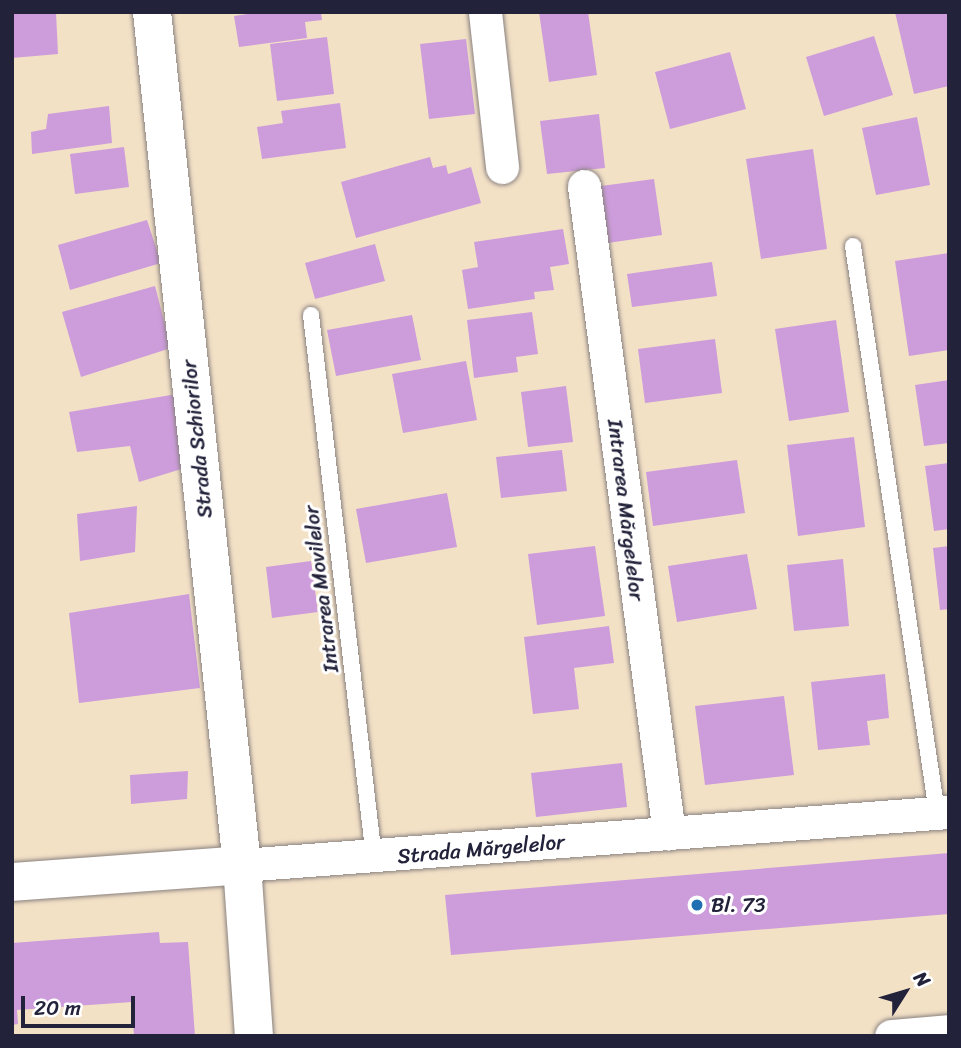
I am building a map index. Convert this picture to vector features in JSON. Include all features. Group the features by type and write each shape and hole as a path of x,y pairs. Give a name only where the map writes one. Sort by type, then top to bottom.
{"street":[{"name":"Strada Schiorilor","path":"152,12 242,866 254,1036"},
{"path":"485,12 502,167"},
{"name":"Intrarea Mărgelelor","path":"584,186 668,833"},
{"name":"Strada Mărgelelor","path":"12,881 374,858 943,813"},
{"path":"891,1036 949,1031"}],"lane":[{"path":"853,246 943,813"},
{"name":"Intrarea Movilelor","path":"311,315 374,858"}],"building":[{"path":"12,12 56,12 58,54 12,58"},
{"path":"262,12 321,12 322,20 305,22 307,38 239,47 234,16"},
{"path":"539,12 588,12 597,75 549,82"},
{"path":"895,12 949,12 949,86 914,94"},
{"path":"874,36 893,95 824,116 806,57"},
{"path":"327,37 334,94 277,101 270,44"},
{"path":"466,39 475,114 429,119 420,44"},
{"path":"730,52 746,109 670,129 655,72"},
{"path":"340,103 346,148 262,159 257,127 283,123 281,111"},
{"path":"109,106 112,143 32,154 31,132 46,129 48,114"},
{"path":"599,114 605,168 547,174 540,121"},
{"path":"917,117 930,185 876,195 862,128"},
{"path":"124,147 129,187 75,194 70,154"},
{"path":"813,149 827,249 761,259 746,159"},
{"path":"430,157 433,168 446,165 448,174 471,167 481,203 356,238 341,182"},
{"path":"654,179 662,235 608,243 601,186"},
{"path":"147,220 161,263 70,290 58,245"},
{"path":"563,229 569,264 550,267 554,290 534,292 535,299 468,309 462,270 478,267 474,242"},
{"path":"375,244 385,281 315,299 305,263"},
{"path":"949,253 949,350 909,356 895,261"},
{"path":"712,262 717,296 632,307 627,274"},
{"path":"155,286 171,348 81,377 62,312"},
{"path":"532,312 538,354 516,357 518,372 474,378 467,320"},
{"path":"412,315 421,360 336,376 327,330"},
{"path":"836,320 849,412 789,421 775,329"},
{"path":"715,339 722,393 645,403 638,349"},
{"path":"466,361 477,420 403,433 392,374"},
{"path":"949,380 949,443 924,446 915,385"},
{"path":"566,386 573,442 528,447 521,392"},
{"path":"177,394 188,467 139,482 130,446 77,452 69,412"},
{"path":"854,437 865,527 798,536 787,445"},
{"path":"562,450 567,491 501,498 496,457"},
{"path":"737,460 745,513 653,526 646,472"},
{"path":"949,463 949,529 934,531 925,466"},
{"path":"447,493 457,547 366,563 356,509"},
{"path":"137,506 135,552 80,561 77,514"},
{"path":"595,546 605,616 537,625 528,554"},
{"path":"949,546 949,609 940,610 933,548"},
{"path":"747,554 757,609 677,622 668,566"},
{"path":"843,559 849,626 794,631 787,565"},
{"path":"311,561 318,612 272,618 266,567"},
{"path":"189,594 200,688 79,703 69,613"},
{"path":"609,626 614,663 574,668 579,709 533,714 524,637"},
{"path":"885,674 889,718 867,721 870,745 818,750 811,682"},
{"path":"784,696 794,775 705,785 695,706"},
{"path":"622,763 627,807 536,817 531,773"},
{"path":"188,771 187,799 131,804 130,775"},
{"name":"Bl. 73","path":"949,853 949,914 451,955 445,895"},
{"path":"159,932 160,943 188,942 195,1036 134,1036 132,1002 17,1010 18,1024 12,1025 12,943"}],"place":[{"name":"Bl. 73","path":"697,905"}]}
